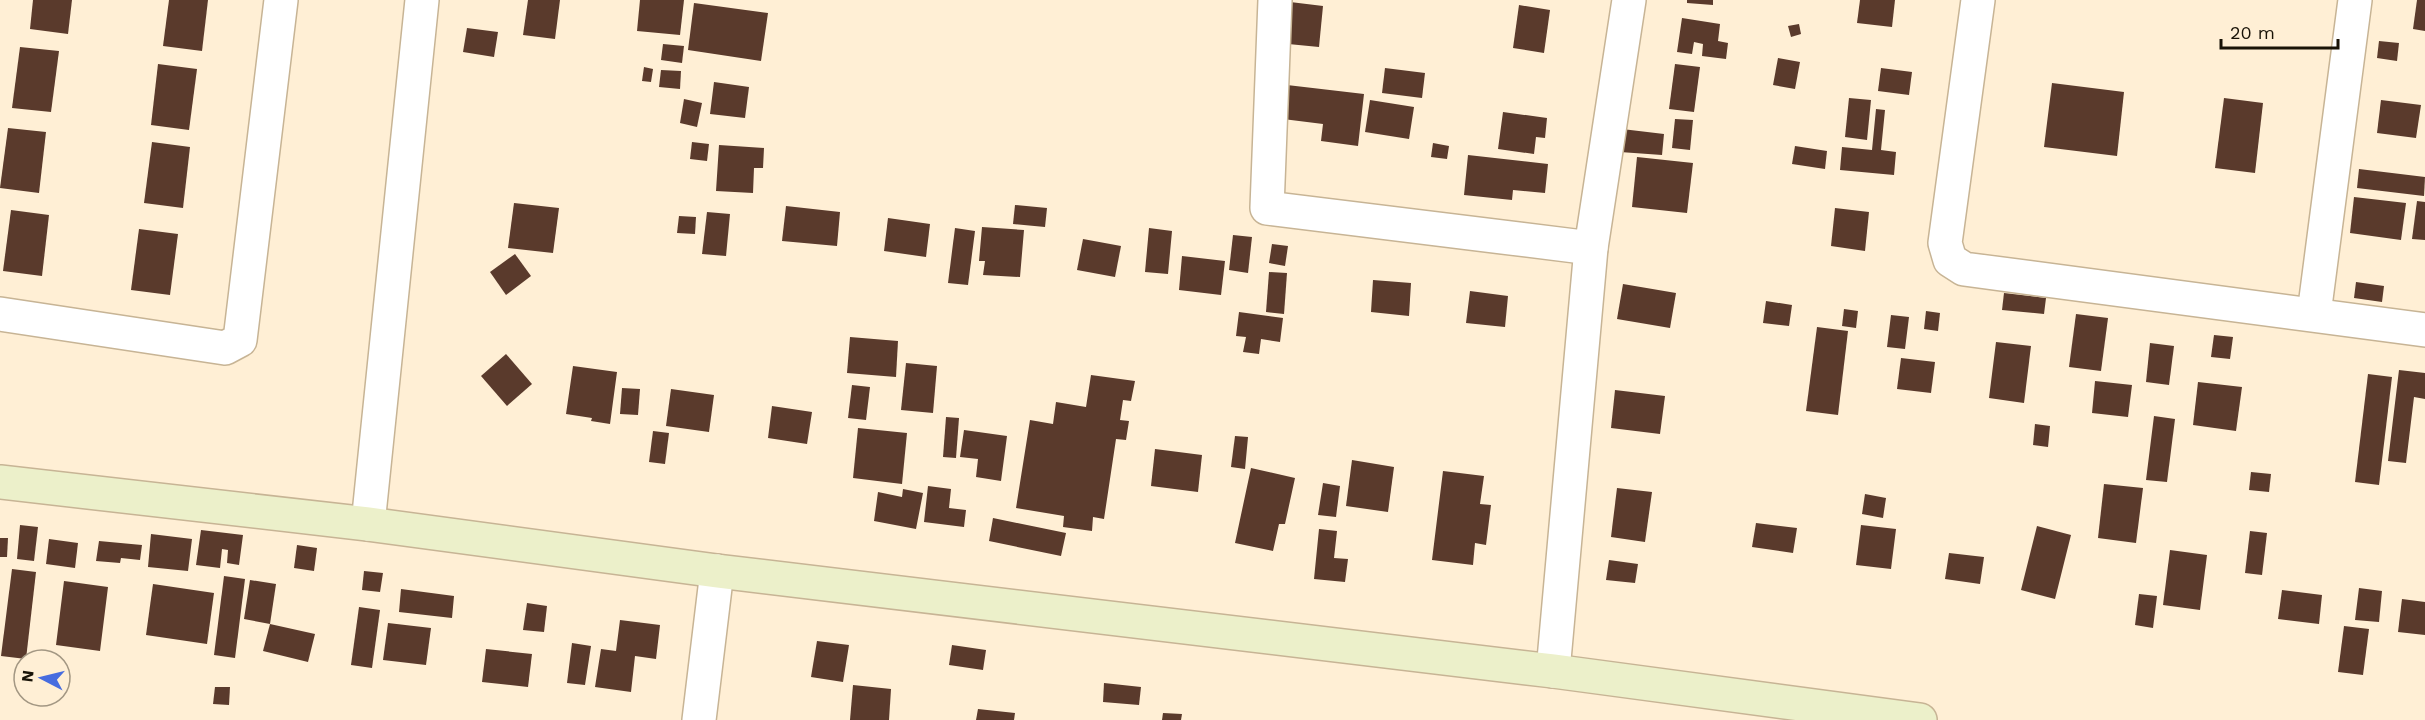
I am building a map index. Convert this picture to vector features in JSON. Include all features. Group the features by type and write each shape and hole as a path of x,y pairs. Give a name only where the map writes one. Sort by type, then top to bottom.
{"main road":[{"path":"0,482 369,524 717,571 1553,670 1920,720"}],"street":[{"path":"0,314 225,348 240,340 281,0"},
{"path":"369,524 422,0"},
{"path":"1275,0 1267,208 1591,248"},
{"path":"1553,670 1591,248 1629,0"},
{"path":"1978,0 1945,243 1950,260 1964,269 2425,330"},
{"path":"2314,314 2355,0"},
{"path":"699,720 717,571"}],"building":[{"path":"33,0 72,0 68,34 30,29"},
{"path":"169,0 208,0 202,51 163,46"},
{"path":"528,0 560,0 555,39 523,35"},
{"path":"640,0 684,0 680,35 637,31"},
{"path":"1687,0 1713,0 1713,5 1687,3"},
{"path":"1860,0 1895,0 1892,27 1857,23"},
{"path":"2417,0 2425,0 2425,31 2413,29"},
{"path":"1282,1 1323,6 1319,47 1278,43"},
{"path":"694,3 768,13 761,61 688,50"},
{"path":"1519,5 1550,10 1544,53 1513,48"},
{"path":"1682,18 1720,24 1718,41 1728,43 1726,59 1702,56 1703,44 1694,42 1692,54 1677,52"},
{"path":"1799,24 1801,34 1791,37 1788,26"},
{"path":"467,28 498,32 494,57 463,52"},
{"path":"2379,41 2399,43 2397,61 2377,58"},
{"path":"663,44 684,46 682,63 661,60"},
{"path":"20,47 59,51 51,112 12,108"},
{"path":"1778,58 1800,62 1795,89 1773,85"},
{"path":"158,64 197,69 189,130 151,125"},
{"path":"1675,64 1700,67 1694,112 1669,109"},
{"path":"644,67 653,69 651,82 642,81"},
{"path":"1385,68 1425,73 1422,98 1382,93"},
{"path":"1881,68 1912,72 1909,95 1878,91"},
{"path":"661,70 681,71 680,89 659,87"},
{"path":"714,82 749,87 745,118 710,114"},
{"path":"2052,83 2124,92 2117,156 2044,147"},
{"path":"1287,85 1364,94 1358,146 1321,141 1323,124 1283,119"},
{"path":"1849,98 1871,100 1867,140 1845,137"},
{"path":"2224,98 2263,103 2255,173 2215,168"},
{"path":"684,99 702,103 697,127 680,123"},
{"path":"1370,100 1414,107 1409,139 1365,132"},
{"path":"2381,100 2421,105 2416,138 2377,133"},
{"path":"1876,109 1885,110 1881,150 1896,152 1894,175 1840,170 1842,147 1872,150"},
{"path":"1503,112 1547,118 1545,138 1536,137 1534,154 1498,149"},
{"path":"1675,119 1693,120 1690,150 1672,148"},
{"path":"8,128 46,132 39,193 0,188"},
{"path":"1622,129 1664,134 1662,155 1620,152"},
{"path":"152,142 190,147 183,208 144,203"},
{"path":"692,142 709,144 707,161 690,159"},
{"path":"1433,143 1449,146 1447,159 1431,157"},
{"path":"719,145 764,148 763,168 754,168 753,193 716,191"},
{"path":"1795,146 1827,151 1825,169 1792,164"},
{"path":"1468,155 1548,164 1545,193 1513,190 1512,200 1464,195"},
{"path":"1637,157 1693,163 1687,213 1632,207"},
{"path":"2359,169 2425,177 2424,196 2357,188"},
{"path":"2354,197 2406,203 2401,240 2350,233"},
{"path":"2417,201 2425,202 2425,240 2412,239"},
{"path":"514,203 559,208 553,253 508,248"},
{"path":"1015,205 1047,208 1045,227 1013,224"},
{"path":"786,206 840,212 837,246 782,241"},
{"path":"1835,208 1869,212 1865,251 1831,246"},
{"path":"11,210 49,215 42,276 3,271"},
{"path":"707,212 730,214 726,256 702,254"},
{"path":"679,216 696,217 695,234 677,233"},
{"path":"888,218 930,224 926,257 884,251"},
{"path":"982,227 1024,230 1020,277 983,275 985,261 979,261"},
{"path":"955,228 975,231 968,285 948,283"},
{"path":"1149,228 1172,231 1168,274 1145,272"},
{"path":"139,229 178,234 170,295 131,290"},
{"path":"1233,235 1252,237 1248,273 1229,270"},
{"path":"1083,239 1121,246 1115,277 1077,270"},
{"path":"1272,244 1288,246 1285,266 1269,263"},
{"path":"515,254 531,276 506,295 490,272"},
{"path":"1182,256 1225,261 1221,295 1179,290"},
{"path":"1269,272 1287,273 1284,314 1266,312"},
{"path":"1373,280 1411,283 1409,316 1371,312"},
{"path":"2356,282 2384,286 2382,302 2354,298"},
{"path":"1623,284 1676,293 1670,328 1617,319"},
{"path":"1470,291 1508,296 1505,327 1466,323"},
{"path":"2004,293 2046,298 2044,314 2002,310"},
{"path":"1766,301 1792,305 1789,326 1763,323"},
{"path":"1844,309 1858,311 1856,328 1842,326"},
{"path":"1926,311 1940,313 1938,331 1924,329"},
{"path":"1239,312 1283,318 1280,342 1261,339 1259,354 1243,352 1246,337 1236,336"},
{"path":"2076,314 2108,318 2101,371 2069,367"},
{"path":"1891,315 1909,317 1905,349 1887,347"},
{"path":"1817,327 1848,331 1838,415 1806,411"},
{"path":"2214,335 2233,337 2230,359 2211,357"},
{"path":"850,337 898,341 896,377 847,373"},
{"path":"1996,342 2031,346 2024,403 1989,398"},
{"path":"2150,343 2174,346 2169,385 2146,382"},
{"path":"506,354 532,384 507,406 481,376"},
{"path":"1901,358 1935,362 1931,393 1897,389"},
{"path":"906,363 937,366 933,413 901,410"},
{"path":"573,366 617,372 610,424 591,421 592,418 566,414"},
{"path":"2399,370 2425,373 2425,399 2414,397 2406,463 2388,461"},
{"path":"2368,374 2392,377 2379,485 2355,482"},
{"path":"1091,375 1135,381 1131,401 1123,400 1120,420 1129,421 1126,440 1116,439 1104,519 1093,517 1092,531 1063,527 1064,516 1016,508 1030,420 1053,424 1056,402 1086,407"},
{"path":"2095,381 2132,385 2128,417 2092,413"},
{"path":"2198,382 2242,387 2236,431 2193,425"},
{"path":"852,385 870,387 866,420 848,418"},
{"path":"622,388 640,389 638,415 620,414"},
{"path":"671,389 714,395 709,432 666,426"},
{"path":"1615,390 1665,396 1660,434 1611,428"},
{"path":"772,406 812,412 807,444 768,438"},
{"path":"2154,416 2175,419 2167,482 2146,480"},
{"path":"946,417 959,418 956,458 943,457"},
{"path":"2035,424 2050,426 2048,447 2033,445"},
{"path":"858,428 907,433 902,484 853,478"},
{"path":"964,430 1007,436 1001,481 976,477 978,459 960,457"},
{"path":"653,431 669,433 665,464 649,462"},
{"path":"1235,436 1248,437 1245,469 1231,467"},
{"path":"1155,449 1202,455 1198,492 1151,486"},
{"path":"1352,460 1394,467 1388,512 1346,506"},
{"path":"1251,468 1295,478 1285,524 1279,524 1273,551 1235,543"},
{"path":"1443,471 1484,476 1480,504 1491,505 1486,545 1475,543 1473,565 1432,560"},
{"path":"2251,472 2271,474 2269,492 2249,490"},
{"path":"1323,483 1340,486 1336,517 1318,515"},
{"path":"2104,484 2143,488 2136,543 2098,538"},
{"path":"928,486 951,489 949,508 966,510 964,527 924,522"},
{"path":"1617,488 1652,492 1645,542 1611,537"},
{"path":"903,489 923,493 916,529 874,521 878,492 902,497"},
{"path":"1865,494 1886,498 1883,518 1862,514"},
{"path":"993,518 1066,533 1061,556 989,541"},
{"path":"1756,523 1797,528 1793,553 1752,547"},
{"path":"20,525 38,527 34,561 17,559"},
{"path":"1861,525 1896,529 1891,569 1856,565"},
{"path":"2037,526 2071,535 2055,599 2021,590"},
{"path":"1319,529 1337,531 1334,558 1348,559 1345,582 1314,579"},
{"path":"201,530 243,535 239,565 227,563 228,550 222,549 220,568 196,565"},
{"path":"2250,531 2267,533 2262,575 2245,573"},
{"path":"151,534 192,539 188,571 148,567"},
{"path":"0,538 8,538 7,557 0,557"},
{"path":"49,539 78,543 75,568 46,564"},
{"path":"99,541 142,545 140,560 121,558 120,563 96,561"},
{"path":"297,545 317,548 314,571 294,568"},
{"path":"2170,550 2207,555 2200,610 2163,605"},
{"path":"1949,553 1984,557 1980,584 1945,579"},
{"path":"1609,560 1638,564 1635,583 1606,580"},
{"path":"12,569 36,572 27,648 12,648 12,657 1,656"},
{"path":"364,571 383,573 380,592 362,590"},
{"path":"224,576 245,579 235,658 214,655"},
{"path":"250,580 276,584 270,624 244,619"},
{"path":"64,581 108,587 100,651 56,645"},
{"path":"153,584 214,593 207,644 146,635"},
{"path":"2359,588 2382,591 2379,622 2355,620"},
{"path":"401,589 454,596 452,618 399,612"},
{"path":"2282,590 2322,595 2319,624 2278,619"},
{"path":"2139,594 2157,596 2153,628 2135,625"},
{"path":"2402,599 2425,602 2425,635 2398,632"},
{"path":"527,603 547,606 544,632 523,630"},
{"path":"359,607 380,610 372,668 351,665"},
{"path":"620,620 660,625 656,659 635,656 631,692 595,687 601,649 616,651"},
{"path":"388,623 431,628 426,665 383,660"},
{"path":"270,624 315,634 308,662 263,651"},
{"path":"2344,626 2369,629 2363,675 2338,672"},
{"path":"817,641 849,645 843,682 811,677"},
{"path":"572,643 591,646 585,685 567,683"},
{"path":"952,645 986,650 983,670 949,665"},
{"path":"486,649 532,654 528,687 482,682"},
{"path":"1104,683 1141,687 1139,705 1103,702"},
{"path":"853,685 891,689 889,720 850,720"},
{"path":"215,687 230,687 229,705 213,704"},
{"path":"978,709 1015,713 1014,720 976,720"},
{"path":"1163,713 1182,714 1181,720 1162,720"}]}
